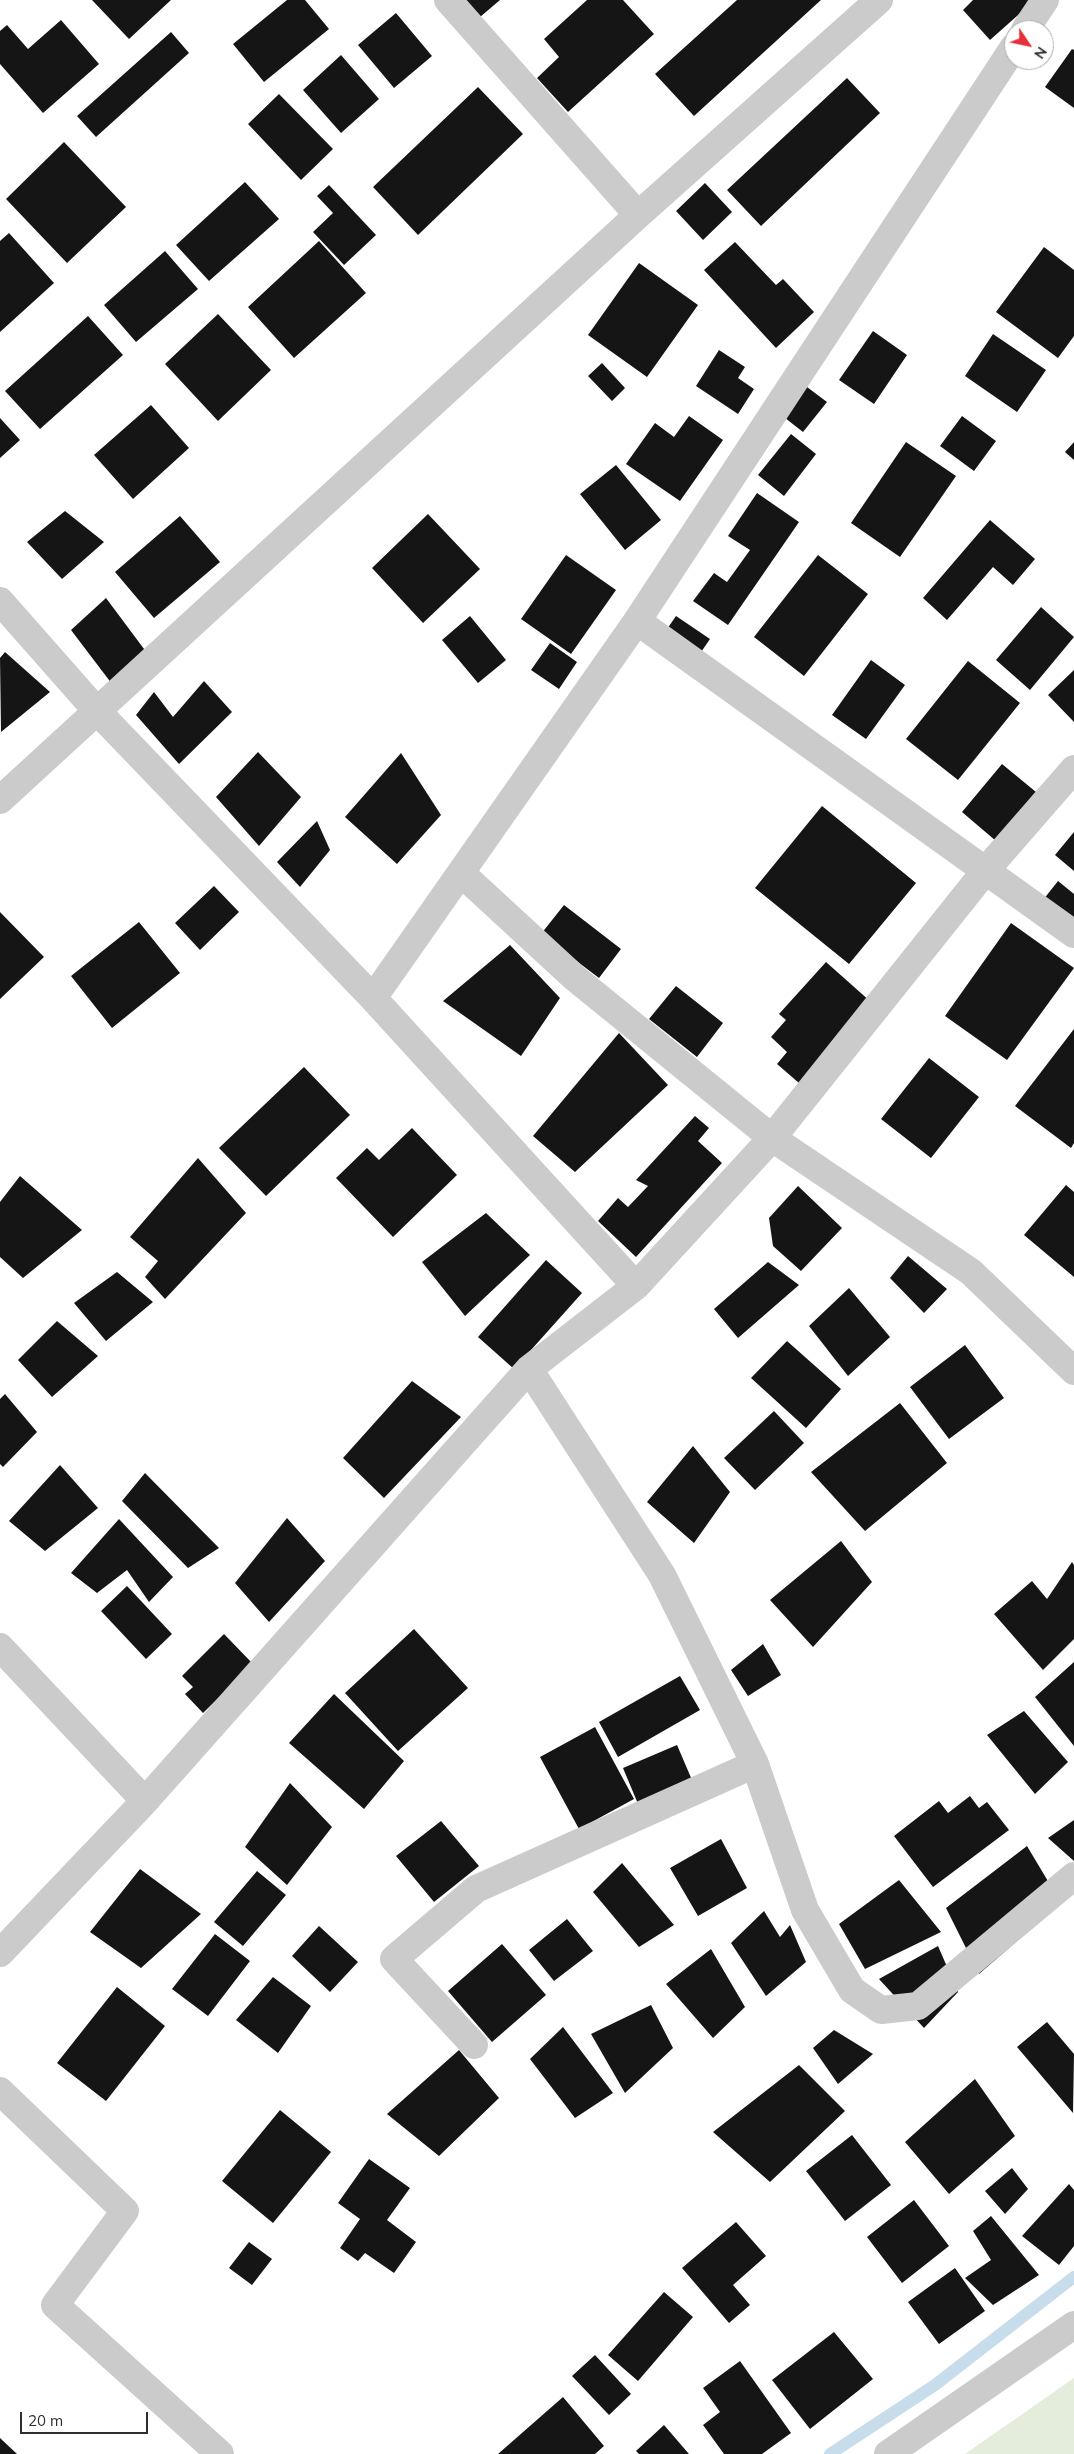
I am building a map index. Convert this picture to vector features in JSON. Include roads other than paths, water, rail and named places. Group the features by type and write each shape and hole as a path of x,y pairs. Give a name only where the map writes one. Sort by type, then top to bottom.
{"street":[{"path":"448,0 638,215"},
{"path":"0,800 638,215 879,0"},
{"path":"1032,20 1045,0"},
{"path":"373,998 637,621 1004,62"},
{"path":"0,601 96,710 373,998 636,1286"},
{"path":"637,621 1074,934"},
{"path":"0,1953 144,1801 529,1369 636,1286 772,1138 986,870 1074,769"},
{"path":"461,873 575,978 772,1138 972,1272 1074,1371"},
{"path":"529,1369 662,1574 755,1764 805,1910 852,1990 881,2010 918,2006 1074,1876"},
{"path":"0,1647 144,1801"},
{"path":"474,2045 394,1959 476,1889 755,1764"},
{"path":"0,2091 125,2211 55,2306 220,2454"},
{"path":"888,2454 1074,2325"}],"waterway":[{"path":"830,2454 935,2385 1074,2277"}]}
